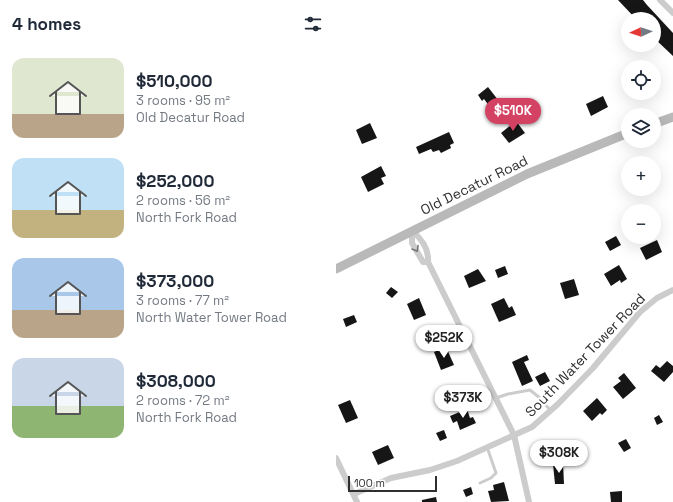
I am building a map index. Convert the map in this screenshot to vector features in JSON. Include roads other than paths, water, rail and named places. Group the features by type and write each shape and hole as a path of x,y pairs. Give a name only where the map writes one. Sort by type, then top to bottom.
{"street":[{"path":"660,0 673,13"},
{"path":"661,121 673,117"},
{"name":"Old Decatur Road","path":"336,269 527,174 621,136"},
{"path":"412,231 420,238 429,254 428,262 514,435 529,502"},
{"name":"South Water Tower Road","path":"354,494 391,478 430,470 457,461 532,427 551,411 592,368 640,312 657,298 673,290"},
{"path":"336,458 357,502"}],"lane":[{"path":"496,398 530,390 540,398 551,411"},
{"path":"480,483 491,478 496,473 487,447"}]}
